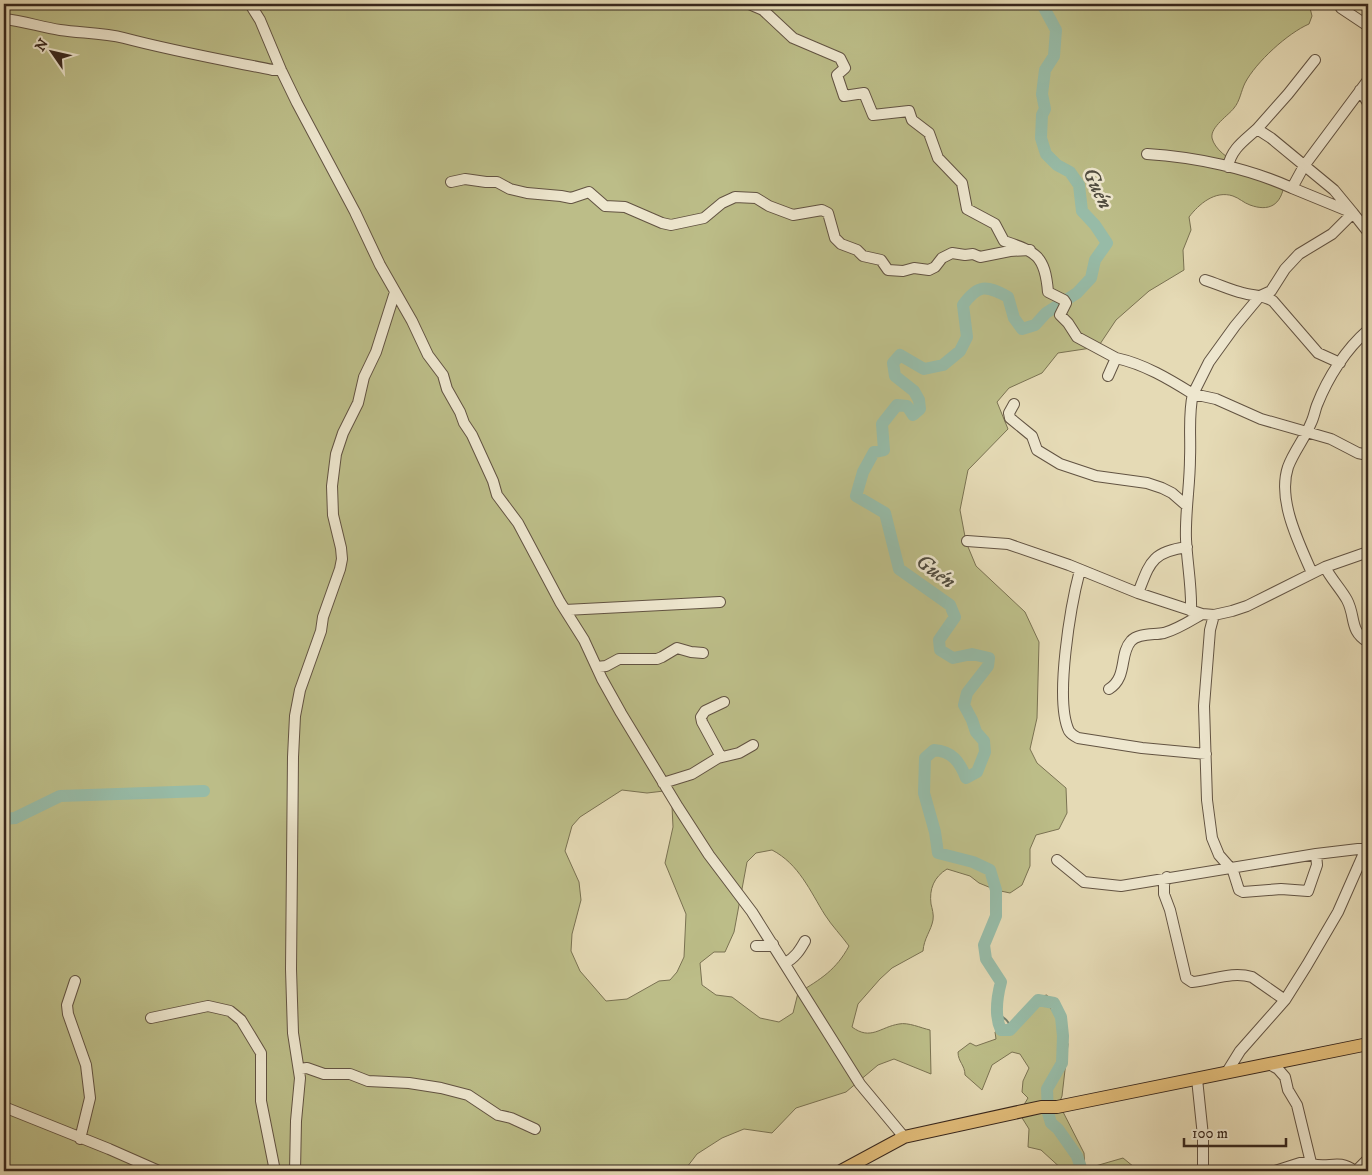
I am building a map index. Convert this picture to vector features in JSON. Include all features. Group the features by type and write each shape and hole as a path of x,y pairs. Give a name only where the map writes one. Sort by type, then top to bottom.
{"main road":[{"path":"841,1171 904,1137 1041,1107 1058,1107 1368,1044"}],"street":[{"path":"250,4 260,20 281,70 310,130 355,212 380,265 428,355 443,375 447,389 472,436 493,481 497,495 518,523 565,610 584,640 613,700 709,855 752,912 860,1084 904,1137"},
{"path":"748,4 763,10 793,38 840,58 845,68 837,75 844,96 864,93 873,115 908,111 912,120 929,133 938,158 962,183 967,209 995,224 1004,241 1030,250 1042,262 1048,292 1064,300 1066,303 1060,316 1068,323 1077,337 1116,358 1161,374 1193,394 1216,399 1261,420 1331,439 1368,456"},
{"path":"1339,4 1341,8 1368,26"},
{"path":"4,19 17,20 60,30 73,30 124,38 211,59 281,70"},
{"path":"1228,167 1230,157 1234,151 1257,129 1288,94 1314,60"},
{"path":"1292,188 1304,166 1368,80"},
{"path":"1360,90 1368,103"},
{"path":"1257,129 1271,138 1339,195 1368,232"},
{"path":"1146,154 1186,158 1267,177 1353,213"},
{"path":"450,182 465,179 500,182 510,189 527,193 571,198 589,192 605,206 625,207 671,225 704,218 722,203 735,197 756,198 769,206 792,215 822,210 828,213 835,238 841,244 857,250 867,258 881,260 888,270 896,271 914,268 929,270 935,267 942,258 952,253 973,254 980,257 1010,251 1030,250"},
{"path":"1191,611 1187,546 1187,506 1193,394 1209,362 1224,340 1260,296 1270,291 1299,254 1332,234 1353,213"},
{"path":"1205,280 1241,293 1260,296 1273,301 1318,353 1340,362"},
{"path":"295,1171 296,1121 300,1085 293,1033 291,969 292,757 295,716 300,690 321,630 323,617 342,559 333,516 332,486 336,454 343,433 358,403 364,377 376,352 395,292"},
{"path":"1312,573 1290,518 1286,488 1288,469 1311,424 1323,390 1354,342 1368,330"},
{"path":"1108,376 1116,358"},
{"path":"1014,404 1009,413 1010,418 1032,436 1036,450 1045,456 1060,464 1096,476 1147,483 1162,488 1172,493 1187,506"},
{"path":"967,541 1008,544 1138,593 1202,614 1232,611 1247,606 1325,567 1368,552"},
{"path":"1138,593 1150,565 1158,555 1172,549 1187,546"},
{"path":"1325,567 1348,601 1356,630 1368,642"},
{"path":"1080,570 1073,602 1064,668 1064,710 1068,730 1078,738 1142,748 1206,754"},
{"path":"565,610 720,602"},
{"path":"1109,689 1119,677 1126,650 1132,639 1139,636 1164,633 1178,628 1202,614"},
{"path":"1214,614 1206,662 1204,706 1208,800 1212,838 1219,855 1233,871 1241,892 1281,889 1308,891 1317,864 1316,854"},
{"path":"597,667 606,666 619,659 657,659 677,648 703,653"},
{"path":"721,757 701,719 705,711 724,702"},
{"path":"663,783 692,774 721,757 739,753 753,745"},
{"path":"1057,860 1084,882 1121,886 1229,867 1367,848"},
{"path":"1227,1072 1240,1051 1285,1000 1338,912 1367,848"},
{"path":"1167,877 1164,884 1164,894 1170,910 1186,978 1192,982 1230,975 1252,977 1285,1000"},
{"path":"785,963 798,954 805,941"},
{"path":"756,946 772,946 773,944"},
{"path":"75,981 67,1005 68,1014 86,1064 90,1098 80,1139"},
{"path":"151,1018 208,1006 230,1011 241,1020 260,1053 261,1101 275,1171"},
{"path":"1285,1078 1293,1062 1299,1058"},
{"path":"1269,1064 1278,1069 1285,1078 1288,1090 1297,1105 1312,1165"},
{"path":"299,1069 307,1068 324,1074 350,1074 368,1081 409,1083 441,1088 468,1095 498,1115 511,1118 535,1129"},
{"path":"1197,1079 1203,1171"},
{"path":"4,1108 159,1171"},
{"path":"1275,1171 1300,1163 1322,1166 1335,1163 1343,1164 1356,1171 1368,1159"}],"green space":[{"path":"4,4 1309,4 1312,16 1309,24 1282,41 1257,66 1245,83 1236,105 1212,134 1216,146 1223,154 1243,167 1284,185 1280,198 1273,205 1263,208 1248,204 1233,196 1220,195 1208,199 1198,207 1189,217 1191,230 1183,250 1184,270 1149,291 1116,320 1098,347 1058,353 1042,373 1009,388 997,402 1008,429 968,470 960,510 966,542 976,566 1025,612 1039,642 1037,718 1030,749 1037,763 1066,788 1067,813 1059,829 1036,835 1030,849 1030,866 1022,885 1010,893 979,883 970,876 947,869 942,872 932,888 933,920 923,951 892,968 858,1004 852,1027 859,1031 870,1033 903,1024 910,1024 930,1030 931,1074 894,1059 878,1065 846,1092 796,1108 772,1133 744,1129 722,1138 697,1154 684,1171 4,1171","holes":["622,790 647,793 664,791 672,806 673,827 665,863 686,914 684,957 677,972 670,980 659,981 627,999 606,1001 580,971 571,951 572,934 581,900 579,882 565,851 572,826 580,817","772,850 797,870 828,919 849,946 833,968 798,993 793,1013 779,1022 760,1018 732,997 716,995 702,985 700,963 714,952 725,952 734,932 747,862 756,853"]},
{"path":"1047,995 1051,1009 1058,1018 1068,1044 1062,1096 1059,1104 1084,1153 1085,1169 1123,1158 1139,1171 1064,1171 1041,1150 1028,1147 1029,1129 1019,1113 1028,1098 1022,1092 1023,1081 1029,1068 1020,1054 1012,1052 992,1065 982,1090 965,1075 958,1052 970,1043 976,1046 996,1039 995,1032 1012,1022 1036,997"}],"waterway":[{"name":"Guén","path":"1042,4 1056,30 1054,56 1045,70 1042,94 1045,109 1042,115 1041,138 1046,154 1057,165 1070,172 1079,185 1082,211 1095,225 1107,243 1095,260 1091,278 1077,293 1046,313 1035,325 1022,329 1014,318 1008,297 994,290 978,290 963,305 967,337 960,351 943,365 924,369 900,355 893,363 895,376 914,391 919,400 920,409 913,415 907,406 897,405 882,424 884,450 874,452 863,472 856,496 885,513 899,569 950,605 955,617 939,640 940,650 953,658 972,654 989,658 988,666 967,693 964,705 976,732 984,741 985,752 977,772 966,778 954,758 946,753 934,750 925,758 924,793 935,832 938,853 973,862 990,870 996,890 996,916 984,945 986,959 1001,982 997,1000 997,1012 1001,1030 1010,1030 1038,1000 1054,1003 1061,1017 1063,1036 1062,1063 1047,1089 1048,1113 1051,1123 1058,1129 1077,1156 1082,1171"},
{"path":"4,819 15,818 60,796 204,791"},
{"path":"997,1014 1006,1020 1010,1030"}]}
